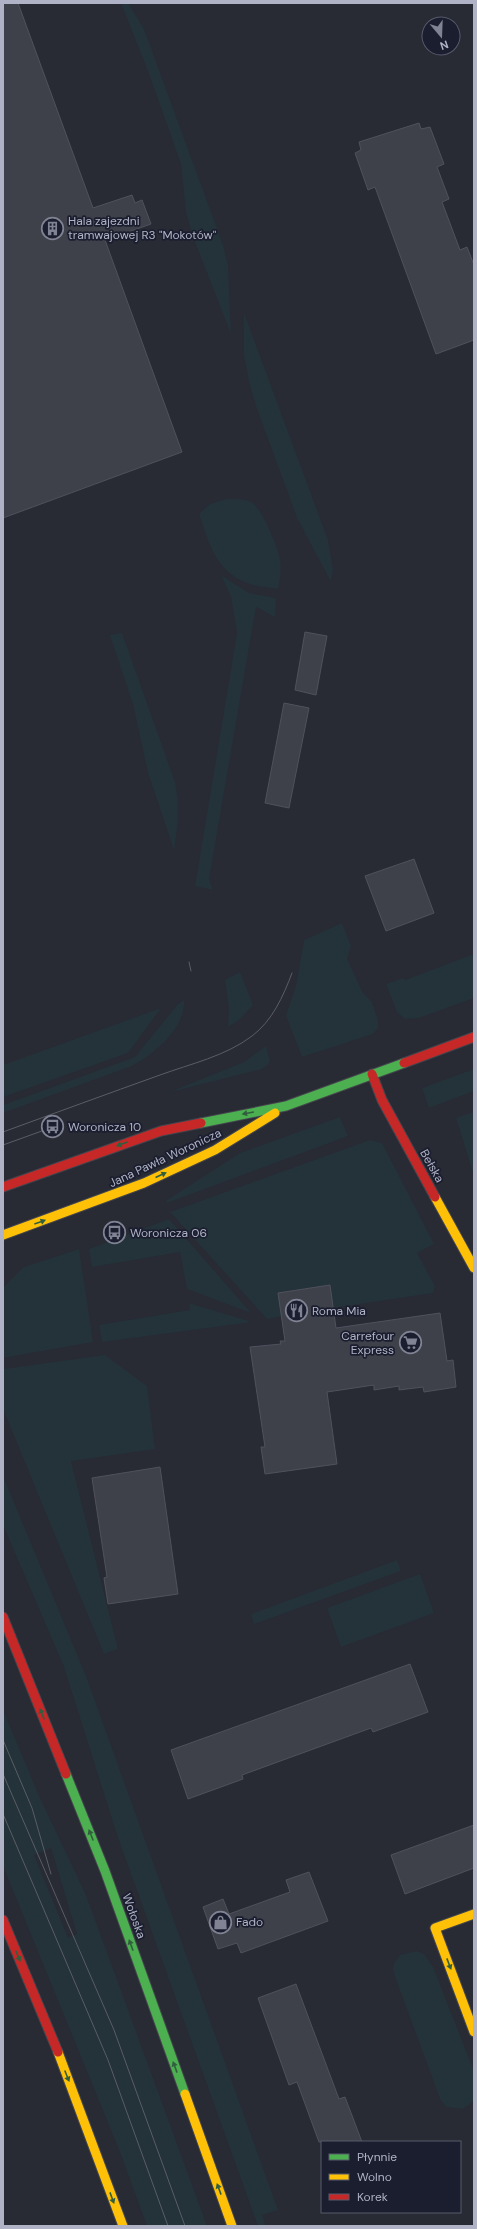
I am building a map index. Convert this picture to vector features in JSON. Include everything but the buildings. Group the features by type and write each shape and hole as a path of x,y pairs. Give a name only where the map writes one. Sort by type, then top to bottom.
{"street":[{"name":"Jana Pawła Woronicza","path":"3,1187 161,1131 286,1106 474,1037"},
{"name":"Bełska","path":"372,1074 382,1100 474,1268"},
{"name":"Jana Pawła Woronicza","path":"3,1235 144,1183 215,1150 286,1106"},
{"name":"Wołoska","path":"3,1617 105,1871 232,2226"},
{"path":"474,1914 435,1928 474,2032"},
{"path":"3,1920 76,2097 123,2226"}],"shaded area":[{"path":"121,3 128,3 144,29 223,245 228,266 231,334 195,242 186,213 181,164 149,74"},
{"path":"244,313 328,540 333,570 331,582 297,518 257,409 249,382 244,356"},
{"path":"226,499 242,499 251,502 260,511 276,545 281,562 278,589 247,583 236,578 220,564 210,545 199,514 210,504"},
{"path":"221,575 249,593 276,598 275,617 256,607 209,879 213,890 195,886 237,633 231,597"},
{"path":"122,633 175,782 178,799 178,816 174,850 148,773 133,704 110,635"},
{"path":"342,923 351,946 347,959 363,993 372,1002 378,1021 378,1028 373,1034 302,1057 286,1016 296,986 304,940"},
{"path":"474,954 474,998 419,1018 405,1019 397,1012 386,984 403,978 405,980"},
{"path":"240,972 253,1005 239,1020 228,1027 229,1008 225,980"},
{"path":"184,1000 180,1020 174,1030 159,1047 141,1061 132,1066 3,1113 3,1105 135,1057 177,1005"},
{"path":"161,1008 128,1053 3,1097 3,1065"},
{"path":"266,1046 270,1061 268,1065 262,1069 167,1093 244,1062"},
{"path":"474,1069 474,1091 429,1108 422,1088"},
{"path":"474,1112 474,1176 456,1118"},
{"path":"340,1117 348,1136 167,1203 167,1200 240,1153"},
{"path":"370,1140 382,1143 434,1244 417,1253 435,1286 433,1293 333,1308 330,1285 282,1316 267,1319 170,1212"},
{"path":"169,1219 251,1313 187,1289 180,1252 92,1267 89,1249"},
{"path":"79,1249 93,1342 3,1358 4,1287 24,1267"},
{"path":"189,1303 252,1322 102,1342 99,1325 190,1310"},
{"path":"105,1355 147,1386 155,1449 71,1461 118,1649 104,1654 3,1409 3,1369"},
{"path":"3,1476 86,1676 278,2210 262,2215 266,2226 258,2226 118,1838 64,1667 3,1525"},
{"path":"397,1560 401,1571 254,1624 251,1614"},
{"path":"420,1574 434,1613 341,1647 327,1608"},
{"path":"3,1710 40,1798 86,1895 207,2226 147,2226 120,2152 3,1866","holes":["51,1848 77,1934 68,1938 34,1855"]},
{"path":"417,1951 424,1954 433,1967 474,2071 474,2101 463,2109 446,2107 440,2099 393,1971 394,1963 400,1955"}],"tram line":[{"path":"189,962 191,971"},
{"path":"3,1132 208,1059 242,1043 259,1030 271,1016 281,1000 292,973"},
{"path":"3,1145 53,1127"},
{"path":"3,1740 32,1808 51,1874"},
{"path":"3,1774 114,2030 185,2226"},
{"path":"3,1814 108,2060 168,2226"}],"traffic: fast":[{"path":"201,1123 286,1106 404,1063"},
{"path":"66,1774 105,1871 185,2094"}],"traffic: slow":[{"path":"3,1235 144,1183 215,1150 275,1113"},
{"path":"435,1197 474,1268"},
{"path":"474,1914 435,1928 474,2032"},
{"path":"58,2052 123,2226"},
{"path":"185,2094 232,2226"}],"traffic: jam":[{"path":"404,1063 474,1037"},
{"path":"372,1074 382,1100 435,1197"},
{"path":"3,1187 161,1131 201,1123"},
{"path":"3,1617 66,1774"},
{"path":"3,1920 58,2052"}],"place":[{"name":"Hala zajezdni tramwajowej R3 \"Mokotów\"","path":"52,228"},
{"name":"Woronicza 10","path":"53,1127"},
{"name":"Woronicza 06","path":"114,1233"},
{"name":"Roma Mia","path":"297,1311"},
{"name":"Carrefour Express","path":"410,1343"},
{"name":"Fado","path":"220,1922"}]}
